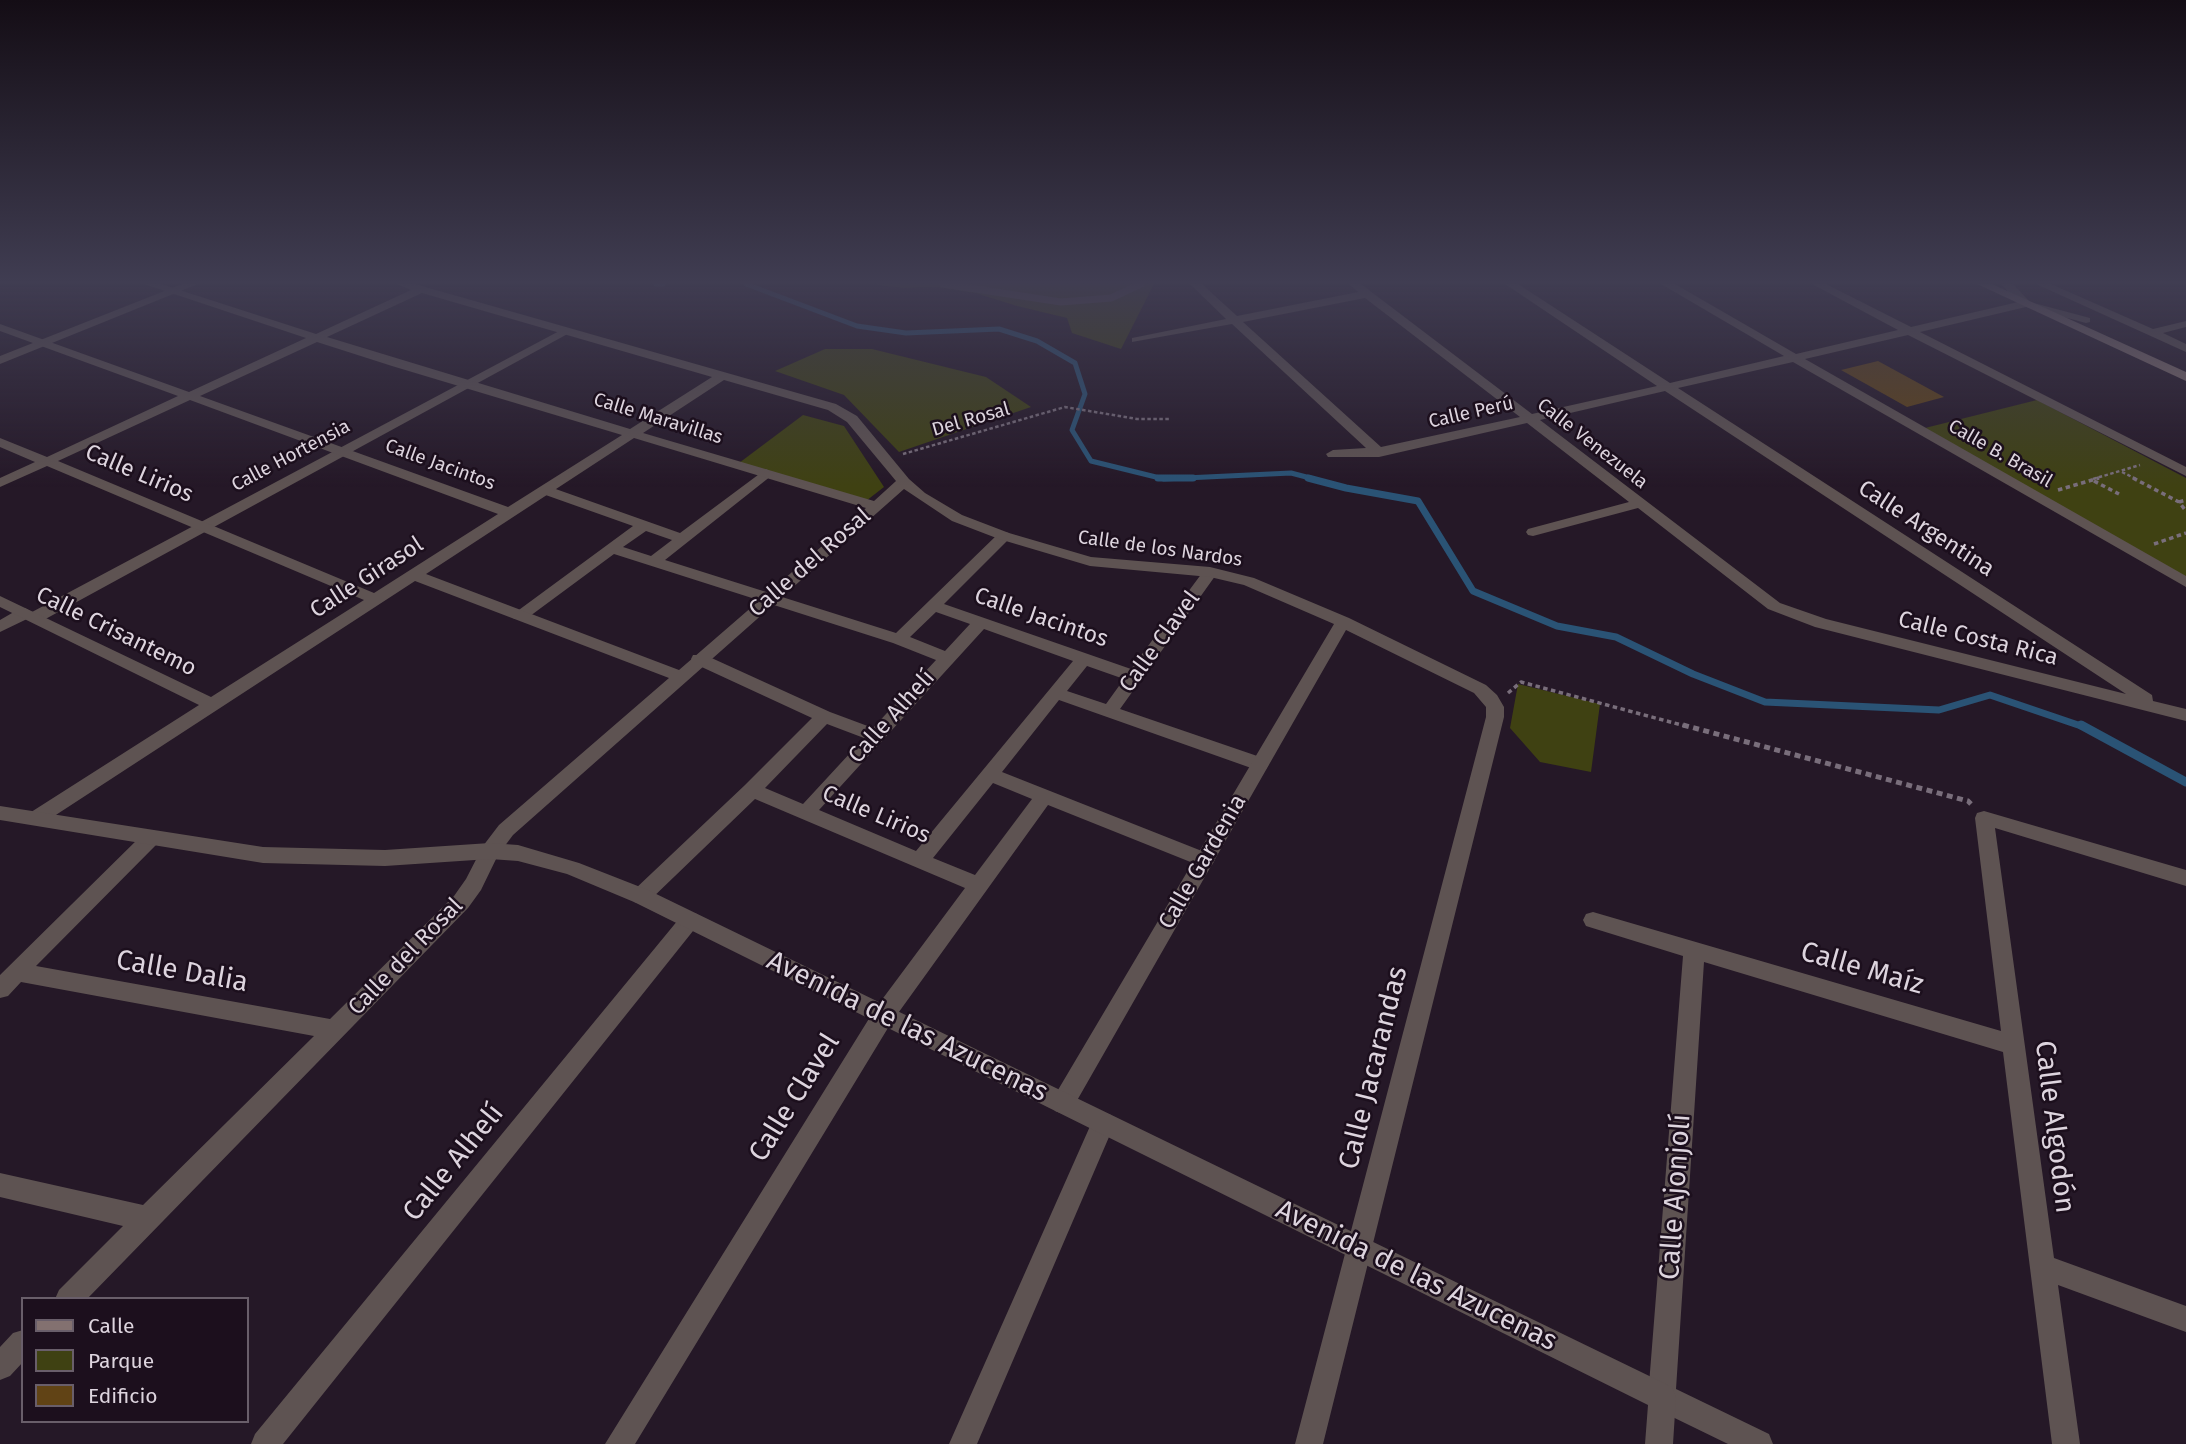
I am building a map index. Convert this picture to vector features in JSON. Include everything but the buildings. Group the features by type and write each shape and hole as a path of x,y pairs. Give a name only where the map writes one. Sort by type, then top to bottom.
{"main road":[{"path":"2130,351 2186,377"},
{"path":"2157,351 2186,364"}],"street":[{"path":"0,360 22,351"},
{"name":"Calle Jacintos","path":"70,351 510,513"},
{"path":"0,483 286,351"},
{"name":"Calle Maravillas","path":"359,351 875,506"},
{"name":"Calle Hortensia","path":"0,627 30,615 203,527 529,351"},
{"name":"Calle de los Nardos","path":"639,351 843,412 852,419 904,482 938,508 1004,536 1090,561 1210,572 1248,580 1343,621"},
{"path":"1268,351 1378,453"},
{"name":"Calle Venezuela","path":"1440,351 1762,598"},
{"name":"Calle Argentina","path":"1611,351 2160,708"},
{"name":"Calle B. Brasil","path":"1783,351 2186,582"},
{"name":"Calle Perú","path":"1333,454 1378,453 1829,351"},
{"path":"1950,351 2186,472"},
{"name":"Calle Girasol","path":"35,819 723,375"},
{"name":"Calle Lirios","path":"0,442 376,599"},
{"path":"653,562 766,473"},
{"name":"Calle del Rosal","path":"70,1297 461,902 474,884 490,851 525,811 904,482"},
{"path":"545,490 683,539"},
{"path":"1533,532 1638,504"},
{"path":"520,615 644,525"},
{"name":"Calle Alhelí","path":"898,639 1004,536"},
{"path":"611,548 898,639 946,658"},
{"name":"Calle Clavel","path":"1109,712 1210,572"},
{"path":"414,575 679,676"},
{"name":"Calle Costa Rica","path":"1762,598 1786,611 1821,623 2186,715"},
{"name":"Calle Crisantemo","path":"0,601 213,705"},
{"name":"Calle Jacintos","path":"932,606 1135,677"},
{"path":"1343,621 1480,690 1491,699 1495,707"},
{"name":"Calle Gardenia","path":"1063,1104 1343,621"},
{"name":"Calle Alhelí","path":"806,812 980,623"},
{"path":"699,659 824,716 875,735"},
{"path":"920,860 1083,659"},
{"path":"1056,693 1260,764"},
{"name":"Calle Jacarandas","path":"1309,1444 1495,707"},
{"path":"642,896 824,716"},
{"path":"991,775 1205,860"},
{"name":"Calle Lirios","path":"752,790 981,886"},
{"name":"Calle Clavel","path":"619,1444 883,1016 1044,797"},
{"name":"Avenida de las Azucenas","path":"0,813 234,852 299,857 385,858 490,851 518,853 553,862 642,896 1759,1444"},
{"path":"1983,818 2186,878"},
{"name":"Calle Algodón","path":"1983,818 2066,1444"},
{"path":"0,989 150,839"},
{"name":"Calle Alhelí","path":"265,1444 690,920"},
{"name":"Calle Maíz","path":"1593,920 2013,1045"},
{"name":"Calle Ajonjolí","path":"1659,1444 1693,951"},
{"name":"Calle Dalia","path":"17,972 336,1030"},
{"path":"963,1444 1103,1123"},
{"path":"0,1185 148,1219"},
{"path":"2042,1266 2186,1319"},
{"path":"0,1366 21,1345"}],"path":[{"name":"Del Rosal","path":"885,460 1065,407 1137,419 1169,419"},
{"path":"2035,497 2161,460"},
{"path":"2121,471 2179,502 2186,511"},
{"path":"2093,480 2119,494"},
{"path":"2179,502 2186,500"},
{"path":"2144,548 2186,533"},
{"path":"1495,707 1521,682 1968,801 1983,818"}],"green space":[{"path":"820,351 882,351 986,377 1031,407 899,452 844,395 775,371"},
{"path":"2037,400 2186,478 2186,580 1925,428"},
{"path":"803,415 844,426 884,487 866,501 739,463"},
{"path":"1518,684 1600,704 1591,772 1540,762 1510,728"}],"waterway":[{"path":"1055,351 1075,363 1085,394 1072,430 1091,461 1160,478"},
{"path":"1185,478 1291,473 1314,479"},
{"path":"1160,478 1185,478"},
{"path":"1160,478 1185,478"},
{"path":"1185,478 1193,478"},
{"path":"1308,478 1418,501 1473,591 1557,626 1616,637 1693,674 1765,702 1939,710 1990,695 2084,727"},
{"path":"2081,725 2186,782"}]}
